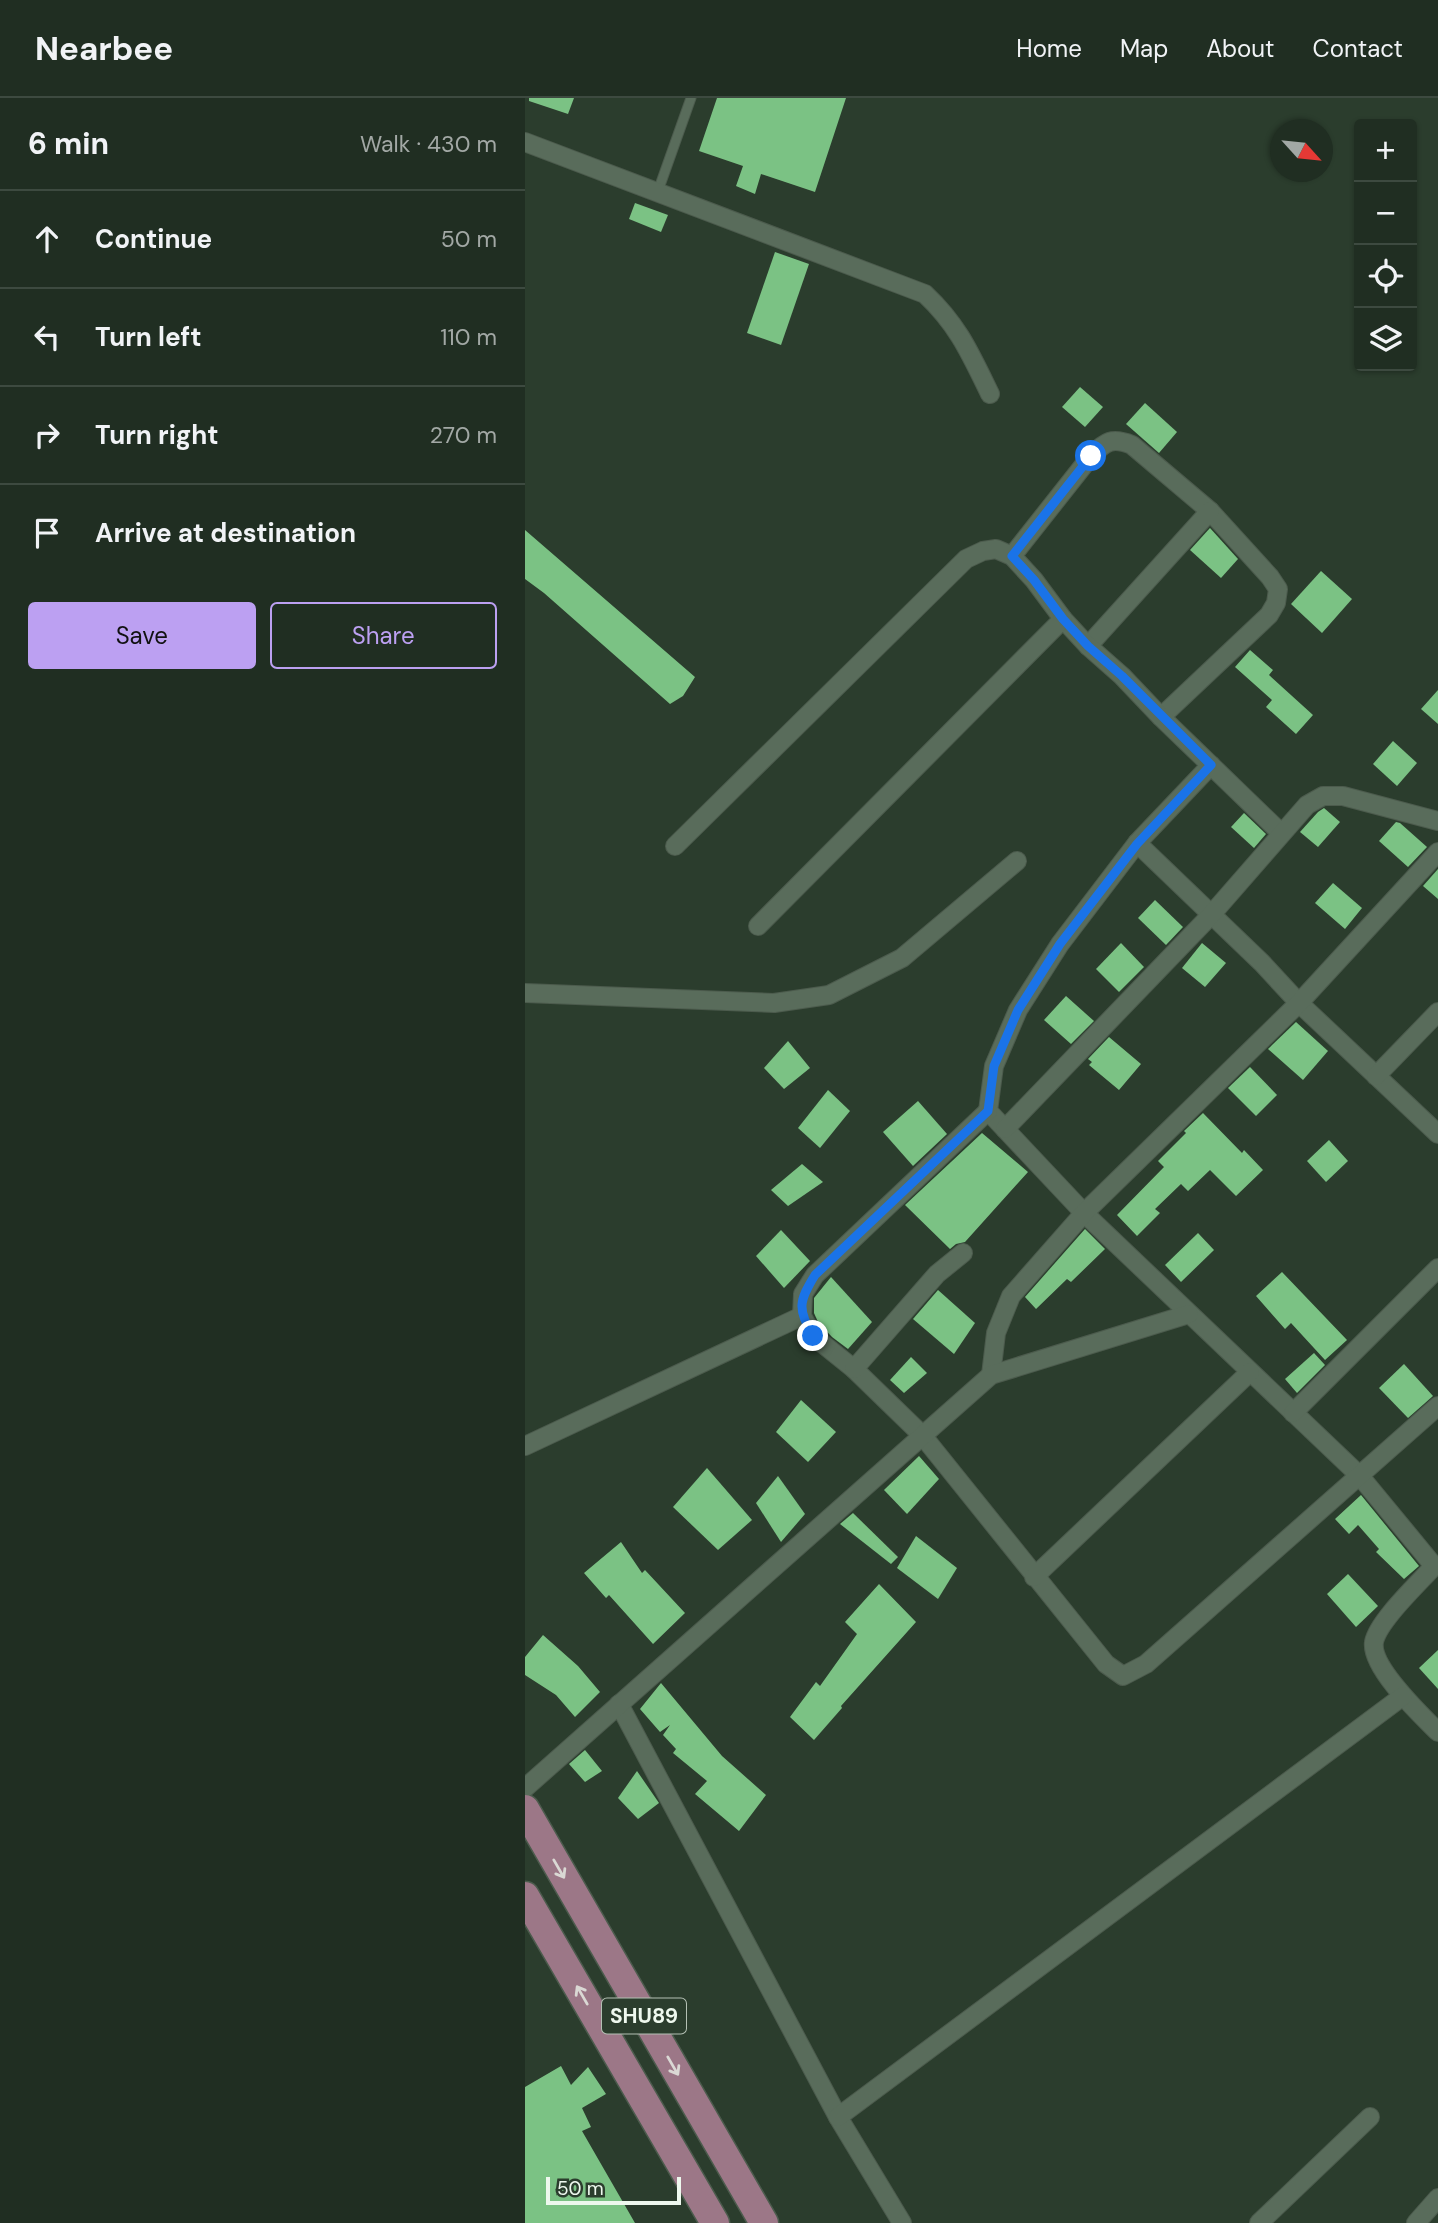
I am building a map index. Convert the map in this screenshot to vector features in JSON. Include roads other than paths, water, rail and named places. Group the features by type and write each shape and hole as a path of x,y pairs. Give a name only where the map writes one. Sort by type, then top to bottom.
{"main road":[{"name":"SHU89","path":"525,1810 764,2223"},
{"name":"SHU89","path":"525,1896 715,2223"}],"street":[{"path":"525,142 925,293 944,312 965,342 990,394"},
{"path":"1012,556 1104,443 1120,441 1132,445 1210,512 1270,577 1278,589 1276,603 1269,615 1161,717"},
{"path":"1088,646 1210,512"},
{"path":"675,846 966,559 983,551 996,549 1012,556 1088,646 1122,676 1281,833"},
{"path":"758,926 1063,619"},
{"path":"1211,765 1137,844 1060,944 1018,1010 994,1066 988,1111 815,1275 803,1294 802,1316 813,1336 854,1369 922,1436 1106,1664 1123,1676 1146,1664 1438,1406"},
{"path":"1005,1129 1211,915 1307,805 1323,796 1343,796 1438,821"},
{"path":"1137,844 1262,963 1299,1003 1438,1134"},
{"path":"991,1375 996,1333 1011,1296 1084,1213 1299,1003 1438,852"},
{"path":"525,993 774,1003 829,995 902,958 1017,861"},
{"path":"1376,1076 1438,1012"},
{"path":"988,1111 1084,1213 1359,1475 1436,1564 1383,1622 1374,1643 1379,1664 1403,1696 1438,1732"},
{"path":"854,1369 937,1274 963,1253"},
{"path":"1293,1413 1438,1268"},
{"path":"525,1788 991,1375 1189,1314"},
{"path":"525,1446 802,1316"},
{"path":"1034,1577 1250,1372"},
{"path":"838,2117 1403,1696"},
{"path":"619,1704 838,2117 902,2223"},
{"path":"1259,2223 1370,2117"},
{"path":"1416,2223 1438,2198"}],"lane":[{"path":"658,191 691,98"}]}
